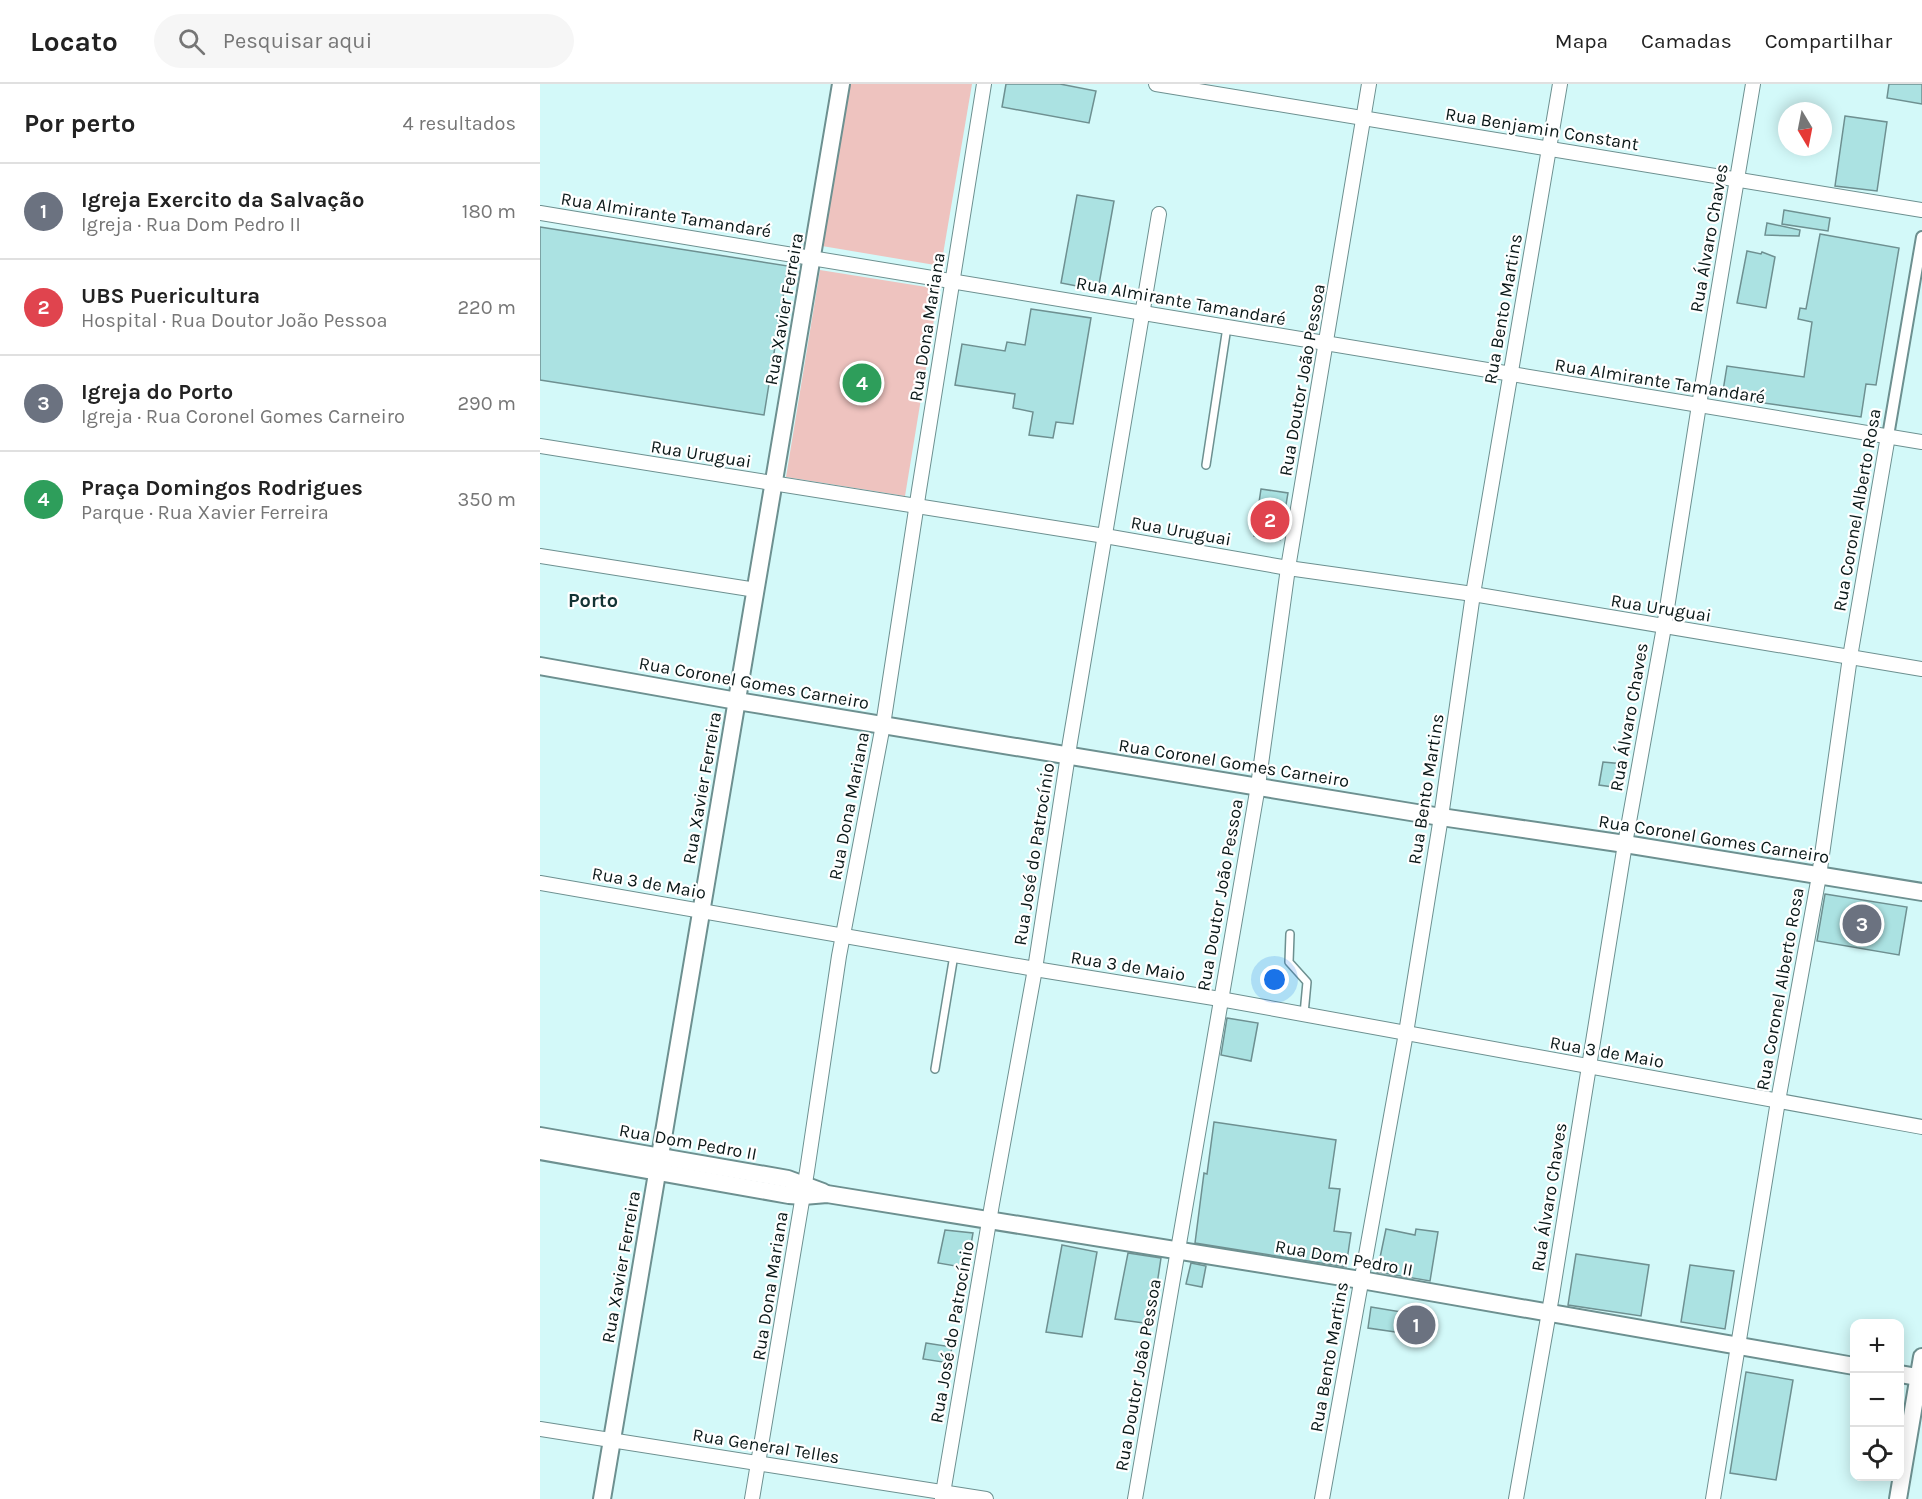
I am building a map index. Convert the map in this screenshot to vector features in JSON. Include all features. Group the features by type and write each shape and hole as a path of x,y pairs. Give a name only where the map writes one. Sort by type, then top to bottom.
{"street":[{"name":"Rua Xavier Ferreira","path":"602,1499 841,84"},
{"name":"Rua Dona Mariana","path":"752,1499 804,1190 843,936 883,725 984,84"},
{"name":"Rua Benjamin Constant","path":"1156,84 1922,210"},
{"name":"Rua Doutor João Pessoa","path":"1135,1499 1258,786 1288,568 1369,84"},
{"name":"Rua Bento Martins","path":"1322,1499 1406,1033 1441,818 1473,594 1560,84"},
{"name":"Rua Álvaro Chaves","path":"1516,1499 1754,84"},
{"name":"Rua Almirante Tamandaré","path":"540,213 1922,442"},
{"name":"Rua José do Patrocínio","path":"943,1496 989,1219 1035,969 1068,755 1159,214"},
{"name":"Rua Coronel Alberto Rosa","path":"1713,1499 1740,1346 1778,1101 1819,876 1850,657 1922,237"},
{"name":"Rua Uruguai","path":"540,446 1105,536 1288,568 1473,594 1922,669"},
{"path":"540,556 756,590"},
{"name":"Rua Coronel Gomes Carneiro","path":"540,666 1441,818 1625,844 1922,892"},
{"name":"Rua 3 de Maio","path":"540,883 1220,999 1922,1127"},
{"name":"Rua Dom Pedro II","path":"540,1136 658,1164"},
{"name":"Rua Dom Pedro II","path":"540,1151 788,1179 804,1190 1361,1280 1850,1365"},
{"path":"1898,1499 1922,1356"},
{"path":"1904,1375 1920,1377"},
{"name":"Rua General Telles","path":"540,1428 943,1496 986,1499"}],"lane":[{"path":"1206,465 1227,327"},
{"path":"1290,934 1289,962 1307,982 1304,1014"},
{"path":"935,1069 954,955"}],"shaded area":[{"path":"850,84 972,84 941,266 822,246"},
{"path":"820,270 939,289 905,496 786,477"}],"building":[{"path":"1006,84 1060,84 1096,91 1089,123 1002,107"},
{"path":"1889,84 1922,84 1922,104 1887,98"},
{"path":"1845,116 1887,122 1877,191 1835,186"},
{"path":"1077,195 1114,201 1098,290 1061,283"},
{"path":"1784,210 1830,218 1828,231 1782,224"},
{"path":"1767,223 1800,230 1799,236 1765,235"},
{"path":"540,227 788,266 764,415 540,380"},
{"path":"1820,234 1899,248 1876,385 1866,384 1861,417 1722,397 1727,366 1804,377 1812,322 1798,319 1800,308 1806,309"},
{"path":"1747,251 1761,254 1762,252 1775,257 1766,308 1737,303"},
{"path":"1031,309 1091,318 1073,424 1056,422 1053,438 1029,435 1033,412 1013,408 1015,394 955,385 962,344 1005,351 1007,342 1025,345"},
{"path":"1261,489 1288,493 1280,540 1254,536"},
{"path":"1603,762 1624,764 1620,788 1599,785"},
{"path":"1825,894 1907,907 1899,955 1817,941"},
{"path":"1227,1018 1258,1023 1251,1061 1221,1055"},
{"path":"1214,1122 1336,1140 1329,1188 1340,1189 1334,1231 1351,1233 1346,1267 1195,1243 1204,1173 1207,1174"},
{"path":"1386,1229 1415,1235 1416,1229 1438,1232 1430,1281 1377,1272"},
{"path":"945,1230 973,1233 967,1268 938,1263"},
{"path":"1062,1245 1097,1252 1082,1337 1046,1332"},
{"path":"1128,1253 1161,1258 1151,1324 1115,1319"},
{"path":"1576,1254 1649,1265 1641,1316 1568,1305"},
{"path":"1191,1263 1206,1266 1202,1287 1186,1284"},
{"path":"1690,1265 1734,1271 1725,1329 1681,1322"},
{"path":"1371,1307 1426,1316 1423,1336 1368,1328"},
{"path":"926,1343 952,1347 949,1363 923,1359"},
{"path":"1746,1372 1793,1380 1776,1480 1730,1473"}],"place":[{"name":"Praça Domingos Rodrigues","path":"862,383"},
{"name":"UBS Puericultura","path":"1270,520"},
{"name":"Igreja do Porto","path":"1862,924"},
{"name":"Igreja Exercito da Salvação","path":"1416,1325"}],"district":[{"name":"Porto","path":"593,600"}]}
